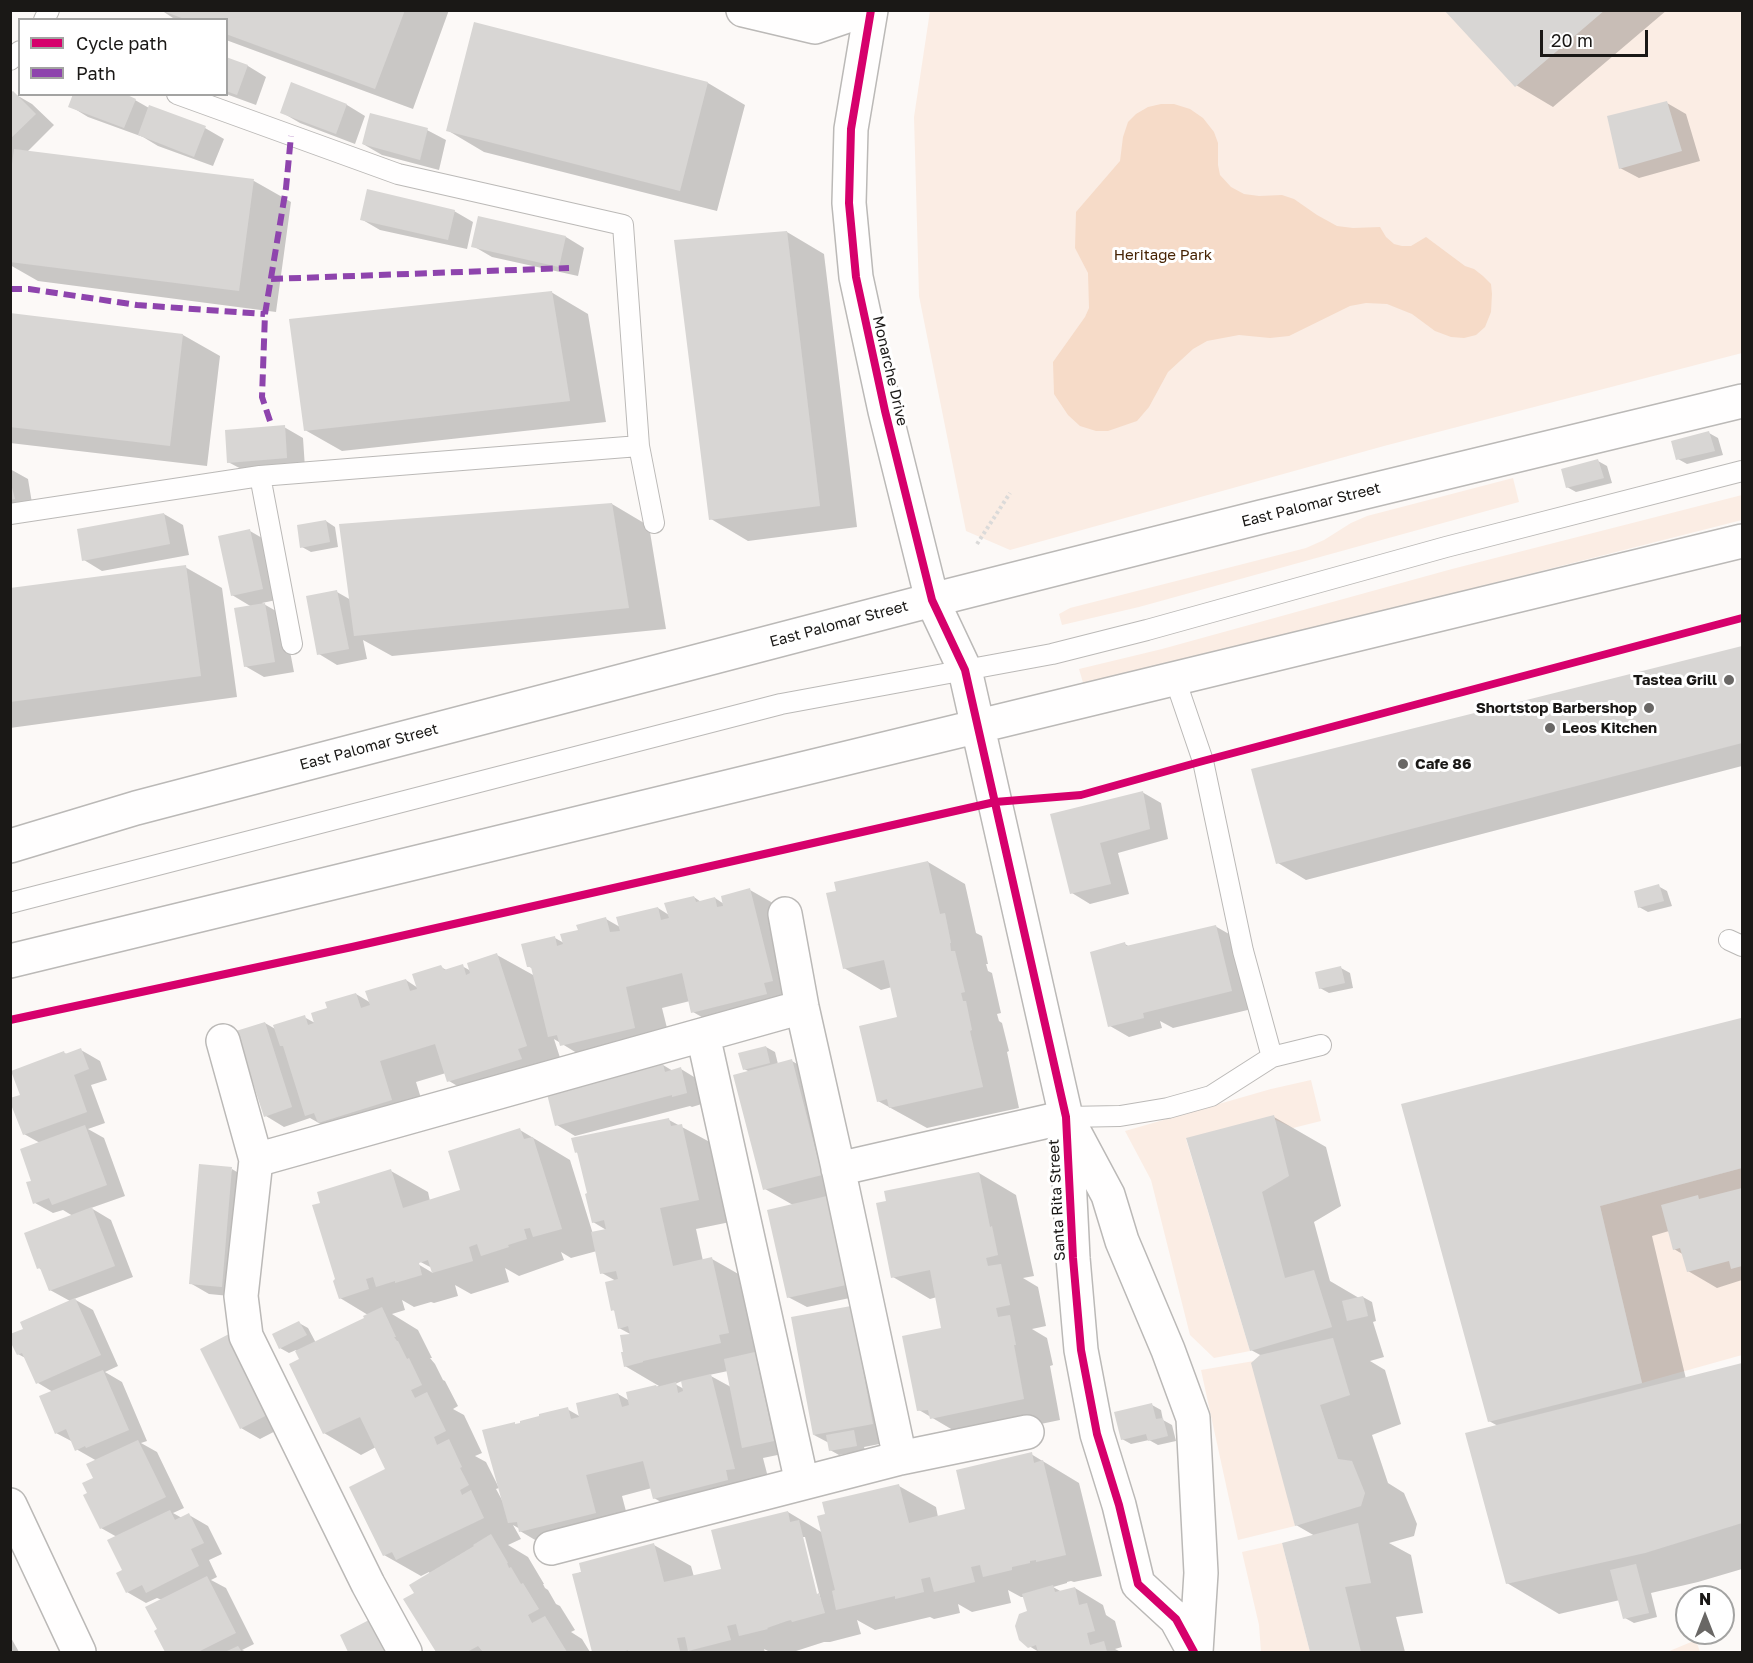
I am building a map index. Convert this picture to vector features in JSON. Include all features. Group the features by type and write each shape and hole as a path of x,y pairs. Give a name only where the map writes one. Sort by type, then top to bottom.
{"street":[{"path":"743,10 815,27 866,11"},
{"name":"Monarche Drive","path":"866,11 850,129 849,203 856,277 885,411 932,600 965,670 978,726"},
{"name":"East Palomar Street","path":"10,846 136,808 932,600 1262,517 1743,401"},
{"path":"10,961 1743,541"},
{"name":"Santa Rita Street","path":"978,726 1066,1117 1073,1258 1081,1350 1097,1434 1119,1505 1138,1584 1176,1619 1195,1653"},
{"path":"785,914 802,1006 900,1458"},
{"path":"256,1160 802,1006"},
{"path":"703,1035 802,1483"},
{"path":"223,1041 256,1160 241,1296 246,1336 368,1584 405,1653"},
{"path":"838,1169 1066,1117"},
{"name":"Santa Rita Street","path":"1066,1117 1108,1195 1122,1242 1168,1350 1193,1418 1201,1574 1195,1653"},
{"path":"551,1548 900,1458 1028,1432"},
{"path":"10,1505 79,1653"}],"lane":[{"path":"183,96 398,174 623,225 639,446 654,523"},
{"path":"10,514 260,476 639,446"},
{"path":"10,903 781,704 1052,654 1137,633 1446,547 1743,471"},
{"path":"260,476 292,644"},
{"path":"1175,679 1203,761 1243,951 1272,1057"},
{"path":"1066,1117 1120,1116 1168,1108 1212,1096 1272,1057 1321,1044"}],"path":[{"path":"977,544 1010,493"}],"green space":[{"name":"Heritage Park","path":"930,11 1742,11 1742,353 1384,446 1010,550 966,531 919,296 914,117"},
{"path":"1513,478 1519,502 1139,607 1062,625 1059,614 1070,608 1306,548 1367,516"},
{"path":"1742,495 1742,520 1096,684 1084,686 1079,669 1162,649 1452,569"},
{"path":"1311,1080 1321,1121 1293,1128 1276,1120 1186,1139 1250,1351 1214,1358 1190,1335 1151,1180 1125,1131 1271,1089"},
{"path":"1742,1168 1742,1355 1642,1383 1600,1206"},
{"path":"1254,1361 1295,1526 1238,1540 1201,1370"},
{"path":"1282,1543 1310,1652 1261,1652 1259,1625 1242,1552"},
{"path":"1684,1645 1698,1645 1700,1652 1667,1652"}],"shaded area":[{"path":"1174,104 1190,109 1203,118 1214,132 1218,143 1220,175 1231,187 1244,194 1282,195 1294,199 1337,226 1380,227 1394,244 1402,246 1411,246 1426,237 1465,266 1474,269 1491,284 1491,312 1485,327 1476,335 1464,338 1451,337 1435,331 1412,314 1387,304 1366,303 1350,306 1289,336 1270,338 1239,335 1207,341 1193,349 1168,372 1149,407 1137,421 1108,431 1096,431 1080,426 1068,415 1054,394 1053,362 1089,308 1088,273 1075,248 1076,212 1120,161 1123,137 1128,122 1148,107"}],"building":[{"path":"405,10 375,89 228,35 228,18 182,18 163,11"},
{"path":"1444,10 1605,10 1515,87"},
{"path":"474,22 708,82 680,191 446,131"},
{"path":"228,58 248,65 237,95 228,92"},
{"path":"291,82 347,104 336,134 280,113"},
{"path":"13,91 36,114 10,139 10,93"},
{"path":"72,96 129,96 136,99 124,128 68,107"},
{"path":"1667,101 1682,151 1619,169 1607,116"},
{"path":"149,105 206,126 194,157 138,135"},
{"path":"370,113 428,128 420,160 362,144"},
{"path":"14,149 254,179 239,291 10,262 10,179"},
{"path":"367,189 455,210 448,240 360,220"},
{"path":"478,216 566,236 559,267 471,247"},
{"path":"787,231 820,506 709,520 674,240"},
{"path":"552,291 570,401 304,431 289,319"},
{"path":"10,313 183,334 170,446 10,427"},
{"path":"285,425 287,458 227,463 225,430"},
{"path":"1709,431 1715,451 1676,460 1671,441"},
{"path":"1598,459 1604,478 1566,488 1561,469"},
{"path":"10,480 15,499 10,500"},
{"path":"612,503 629,608 354,636 339,524"},
{"path":"164,513 170,544 82,561 77,529"},
{"path":"326,520 330,542 300,548 297,525"},
{"path":"250,529 263,589 231,596 218,536"},
{"path":"186,565 201,676 10,702 10,588"},
{"path":"337,590 349,649 317,655 306,596"},
{"path":"265,603 275,662 244,667 234,608"},
{"path":"1742,646 1742,743 1276,864 1251,769"},
{"path":"1143,791 1150,829 1100,843 1111,884 1070,894 1050,814"},
{"path":"928,861 940,914 945,913 951,951 955,951 965,992 961,993 963,1001 966,1001 972,1030 970,1031 983,1087 889,1108 887,1099 877,1102 859,1026 897,1017 884,960 843,969 826,893 836,891 834,882"},
{"path":"1659,884 1664,901 1638,908 1634,891"},
{"path":"750,888 773,981 764,983 767,994 691,1013 682,973 626,987 635,1028 560,1046 557,1035 548,1037 531,967 527,967 521,944 555,936 557,946 563,944 560,934 578,930 576,925 606,917 610,932 620,931 616,917 658,907 661,920 669,918 664,903 694,896 696,902 715,897 717,907 723,906 721,896"},
{"path":"1216,925 1232,991 1143,1013 1144,1018 1108,1027 1090,952 1125,942 1126,946"},
{"path":"497,953 527,1046 518,1049 522,1059 447,1082 435,1044 380,1061 392,1100 318,1123 314,1113 305,1116 283,1046 280,1046 273,1025 305,1015 308,1025 314,1023 311,1013 327,1008 325,1002 356,993 361,1008 370,1005 365,991 406,979 410,991 417,989 412,974 441,965 444,970 463,964 466,975 470,973 467,963"},
{"path":"1341,966 1345,983 1319,989 1315,972"},
{"path":"1741,1018 1742,1168 1600,1206 1642,1383 1488,1422 1401,1104"},
{"path":"265,1022 292,1107 264,1117 236,1031"},
{"path":"766,1046 770,1063 743,1070 738,1053"},
{"path":"81,1048 89,1069 74,1075 87,1112 23,1135 10,1102 10,1098 20,1095 11,1071 64,1051 65,1054"},
{"path":"792,1059 822,1175 763,1190 733,1075"},
{"path":"663,1064 665,1072 681,1067 687,1093 555,1126 547,1094"},
{"path":"1274,1115 1289,1176 1262,1192 1285,1278 1314,1270 1332,1327 1250,1351 1186,1138"},
{"path":"669,1118 671,1126 682,1124 699,1200 660,1208 673,1266 712,1257 729,1333 719,1335 721,1343 624,1367 620,1335 630,1334 628,1326 618,1329 614,1310 611,1311 605,1282 618,1279 616,1271 600,1274 591,1232 606,1229 604,1220 592,1223 577,1152 575,1153 571,1138"},
{"path":"85,1125 107,1185 52,1205 49,1198 33,1204 26,1182 31,1181 20,1149"},
{"path":"520,1128 524,1139 533,1137 562,1229 533,1237 530,1228 524,1229 527,1239 508,1245 509,1247 481,1256 477,1244 469,1247 473,1261 432,1273 428,1260 419,1263 422,1275 376,1287 373,1277 366,1279 369,1289 339,1299 312,1205 320,1203 317,1192 391,1169 403,1208 460,1190 448,1151"},
{"path":"199,1164 232,1167 222,1287 189,1284"},
{"path":"979,1172 998,1255 986,1258 988,1266 1001,1264 1010,1305 996,1308 998,1317 1010,1315 1024,1399 930,1419 928,1410 917,1411 902,1336 941,1328 930,1270 891,1278 876,1203 886,1201 884,1191"},
{"path":"1742,1188 1742,1266 1731,1269 1729,1261 1687,1272 1680,1248 1673,1250 1661,1205 1698,1195 1699,1199"},
{"path":"827,1196 846,1285 787,1298 767,1210"},
{"path":"92,1207 115,1266 49,1291 40,1268 37,1269 24,1233"},
{"path":"1363,1296 1368,1316 1347,1321 1342,1301"},
{"path":"75,1298 101,1355 36,1384 22,1353 17,1355 10,1341 10,1334 23,1329 20,1322"},
{"path":"851,1306 873,1424 813,1435 791,1317"},
{"path":"382,1307 396,1337 394,1337 407,1359 409,1358 422,1385 411,1390 415,1398 427,1392 446,1431 434,1437 437,1445 449,1439 469,1485 460,1490 462,1495 471,1490 484,1518 396,1560 392,1552 383,1556 349,1487 385,1469 360,1417 323,1434 289,1364 299,1359 295,1351"},
{"path":"299,1321 307,1335 279,1349 272,1334"},
{"path":"229,1334 269,1414 240,1429 200,1349"},
{"path":"1333,1338 1350,1395 1320,1405 1338,1459 1352,1461 1365,1493 1361,1506 1295,1526 1251,1363 1260,1355"},
{"path":"755,1352 774,1441 742,1448 724,1359"},
{"path":"1742,1363 1742,1523 1645,1553 1506,1584 1465,1433"},
{"path":"103,1370 129,1430 75,1451 66,1429 55,1434 39,1396"},
{"path":"711,1374 735,1469 726,1470 728,1480 653,1499 643,1461 586,1475 596,1513 519,1532 517,1522 508,1523 482,1430 515,1422 515,1424 520,1423 520,1421 539,1416 539,1414 568,1407 571,1419 579,1417 576,1403 618,1393 622,1407 629,1405 626,1392 676,1382 678,1393 683,1391 681,1381"},
{"path":"1152,1403 1156,1419 1163,1418 1168,1436 1148,1441 1146,1434 1121,1440 1114,1412"},
{"path":"854,1430 857,1446 829,1451 826,1435"},
{"path":"138,1440 166,1497 100,1529 83,1495 87,1493 82,1483 93,1478 86,1464"},
{"path":"1032,1452 1034,1463 1043,1460 1066,1555 1036,1562 1036,1560 1030,1561 1030,1563 1012,1567 1012,1570 983,1577 980,1565 971,1567 975,1582 934,1592 930,1577 921,1579 924,1592 895,1599 895,1596 836,1610 832,1591 835,1590 817,1516 825,1514 822,1502 899,1484 909,1523 965,1509 956,1470"},
{"path":"170,1510 175,1520 189,1513 204,1543 191,1549 199,1566 146,1593 142,1585 126,1593 116,1573 122,1570 107,1540"},
{"path":"788,1511 790,1522 799,1520 817,1594 819,1593 825,1613 792,1622 787,1621 768,1629 739,1636 736,1624 727,1626 731,1640 688,1651 685,1637 677,1638 680,1651 592,1652 572,1574 581,1572 579,1563 654,1543 664,1582 721,1569 711,1530"},
{"path":"1358,1523 1371,1583 1345,1587 1361,1652 1310,1652 1282,1543"},
{"path":"491,1534 509,1568 511,1567 521,1584 523,1583 539,1609 528,1615 532,1623 545,1616 567,1652 483,1652 478,1646 467,1652 436,1652 403,1599 414,1593 409,1585"},
{"path":"1636,1564 1649,1613 1623,1619 1610,1570"},
{"path":"207,1576 236,1633 198,1652 165,1652 154,1631 157,1629 145,1607"},
{"path":"1053,1585 1055,1592 1075,1587 1079,1605 1087,1603 1095,1631 1087,1633 1090,1645 1104,1641 1107,1652 1038,1652 1036,1645 1028,1648 1019,1640 1015,1626 1019,1614 1027,1611 1022,1594"},
{"path":"369,1620 385,1652 348,1652 340,1635"},
{"path":"238,1646 242,1652 225,1652"}],"marked path":[{"path":"270,421 262,397 265,314 286,188 291,136"},
{"path":"271,279 569,268"},
{"path":"10,289 29,289 137,305 265,314"}],"cycle path":[{"path":"871,10 851,129 849,203 856,277 885,411 932,600 965,670 1066,1117 1073,1258 1081,1350 1097,1434 1119,1505 1138,1584 1176,1619 1194,1652"},
{"path":"10,1020 352,947 995,802 1081,795 1742,618"}],"place":[{"name":"Tastea Grill","path":"1729,680"},
{"name":"Shortstop Barbershop","path":"1649,708"},
{"name":"Leos Kitchen","path":"1550,728"},
{"name":"Cafe 86","path":"1403,764"}]}
